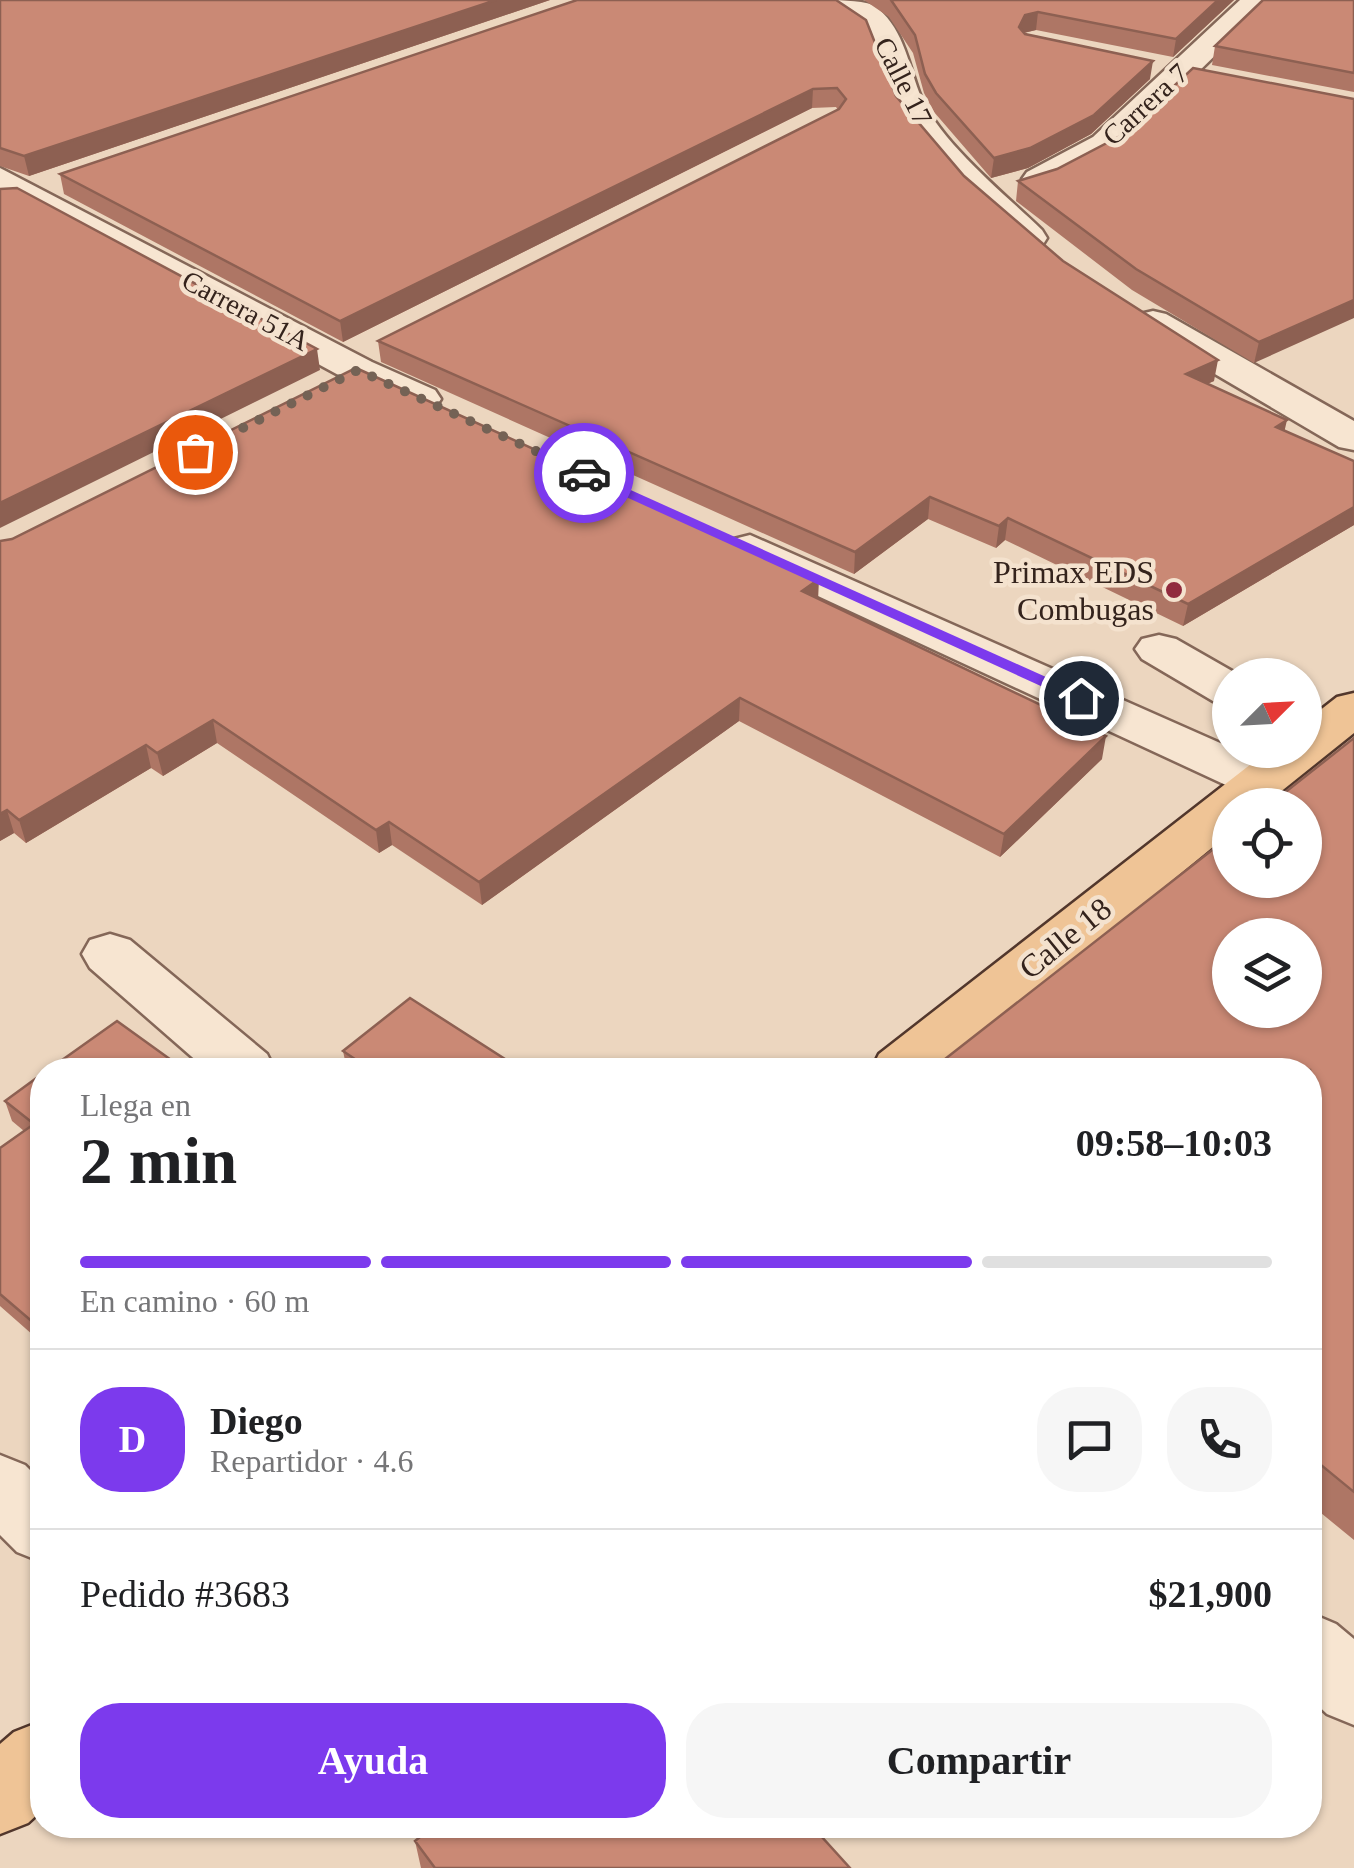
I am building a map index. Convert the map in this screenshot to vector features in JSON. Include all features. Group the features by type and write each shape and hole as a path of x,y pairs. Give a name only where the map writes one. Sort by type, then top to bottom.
{"main road":[{"name":"Calle 18","path":"1322,732 1354,708"},
{"name":"Calle 18","path":"1252,788 1276,768"},
{"name":"Calle 18","path":"915,1058 1212,820"},
{"path":"0,1794 30,1770"}],"street":[{"name":"Carrera 7","path":"984,195 1069,166 1105,144 1257,0"},
{"name":"Calle 17","path":"849,6 893,50 904,95 936,142 984,195"},
{"path":"1144,64 1219,79"},
{"name":"Carrera 51A","path":"23,187 350,366 448,411"},
{"path":"984,195 1050,257"},
{"path":"1118,302 1354,438"},
{"path":"719,534 1223,788"},
{"path":"1159,649 1212,680"},
{"path":"110,954 232,1058"},
{"path":"0,1487 30,1517"},
{"path":"1322,1659 1354,1688"}],"building":[{"path":"0,0 496,0 24,156 0,148"},
{"path":"577,0 836,0 866,20 896,96 964,176 1063,261 1218,360 1186,374 1287,420 1276,427 1354,461 1354,507 1188,604 1008,518 999,526 930,497 855,552 378,341 839,109 846,99 837,88 813,89 340,321 60,174"},
{"path":"891,0 1218,0 1176,39 1038,12 1025,15 1019,27 1025,34 1153,61 1094,115 1030,148 994,158 936,93 925,74 915,35"},
{"path":"1263,0 1354,0 1354,73 1215,46"},
{"path":"1193,68 1354,99 1354,300 1259,342 1136,269 1018,181 1057,169 1122,135"},
{"path":"17,188 317,349 0,503 0,189"},
{"path":"356,368 819,579 802,591 1106,736 1004,834 740,698 479,882 389,822 376,830 213,720 157,753 146,745 19,820 7,810 0,814 0,541 12,539"},
{"path":"1354,738 1354,1492 1322,1466 1322,1058 946,1058 1212,850 1212,898 1322,898 1322,788 1291,788 1316,768 1322,768 1322,763"},
{"path":"410,998 503,1058 353,1058 343,1051"},
{"path":"117,1021 168,1058 65,1058"},
{"path":"30,1083 30,1121 5,1101"},
{"path":"30,1127 30,1320 0,1294 0,1148"},
{"path":"823,1838 850,1868 435,1868 415,1841"}],"way so far":[{"path":"195,452 358,370 584,473"}],"place":[{"name":"Primax EDS Combugas","path":"1174,590"}],"route":[{"path":"584,473 1081,698"}]}
